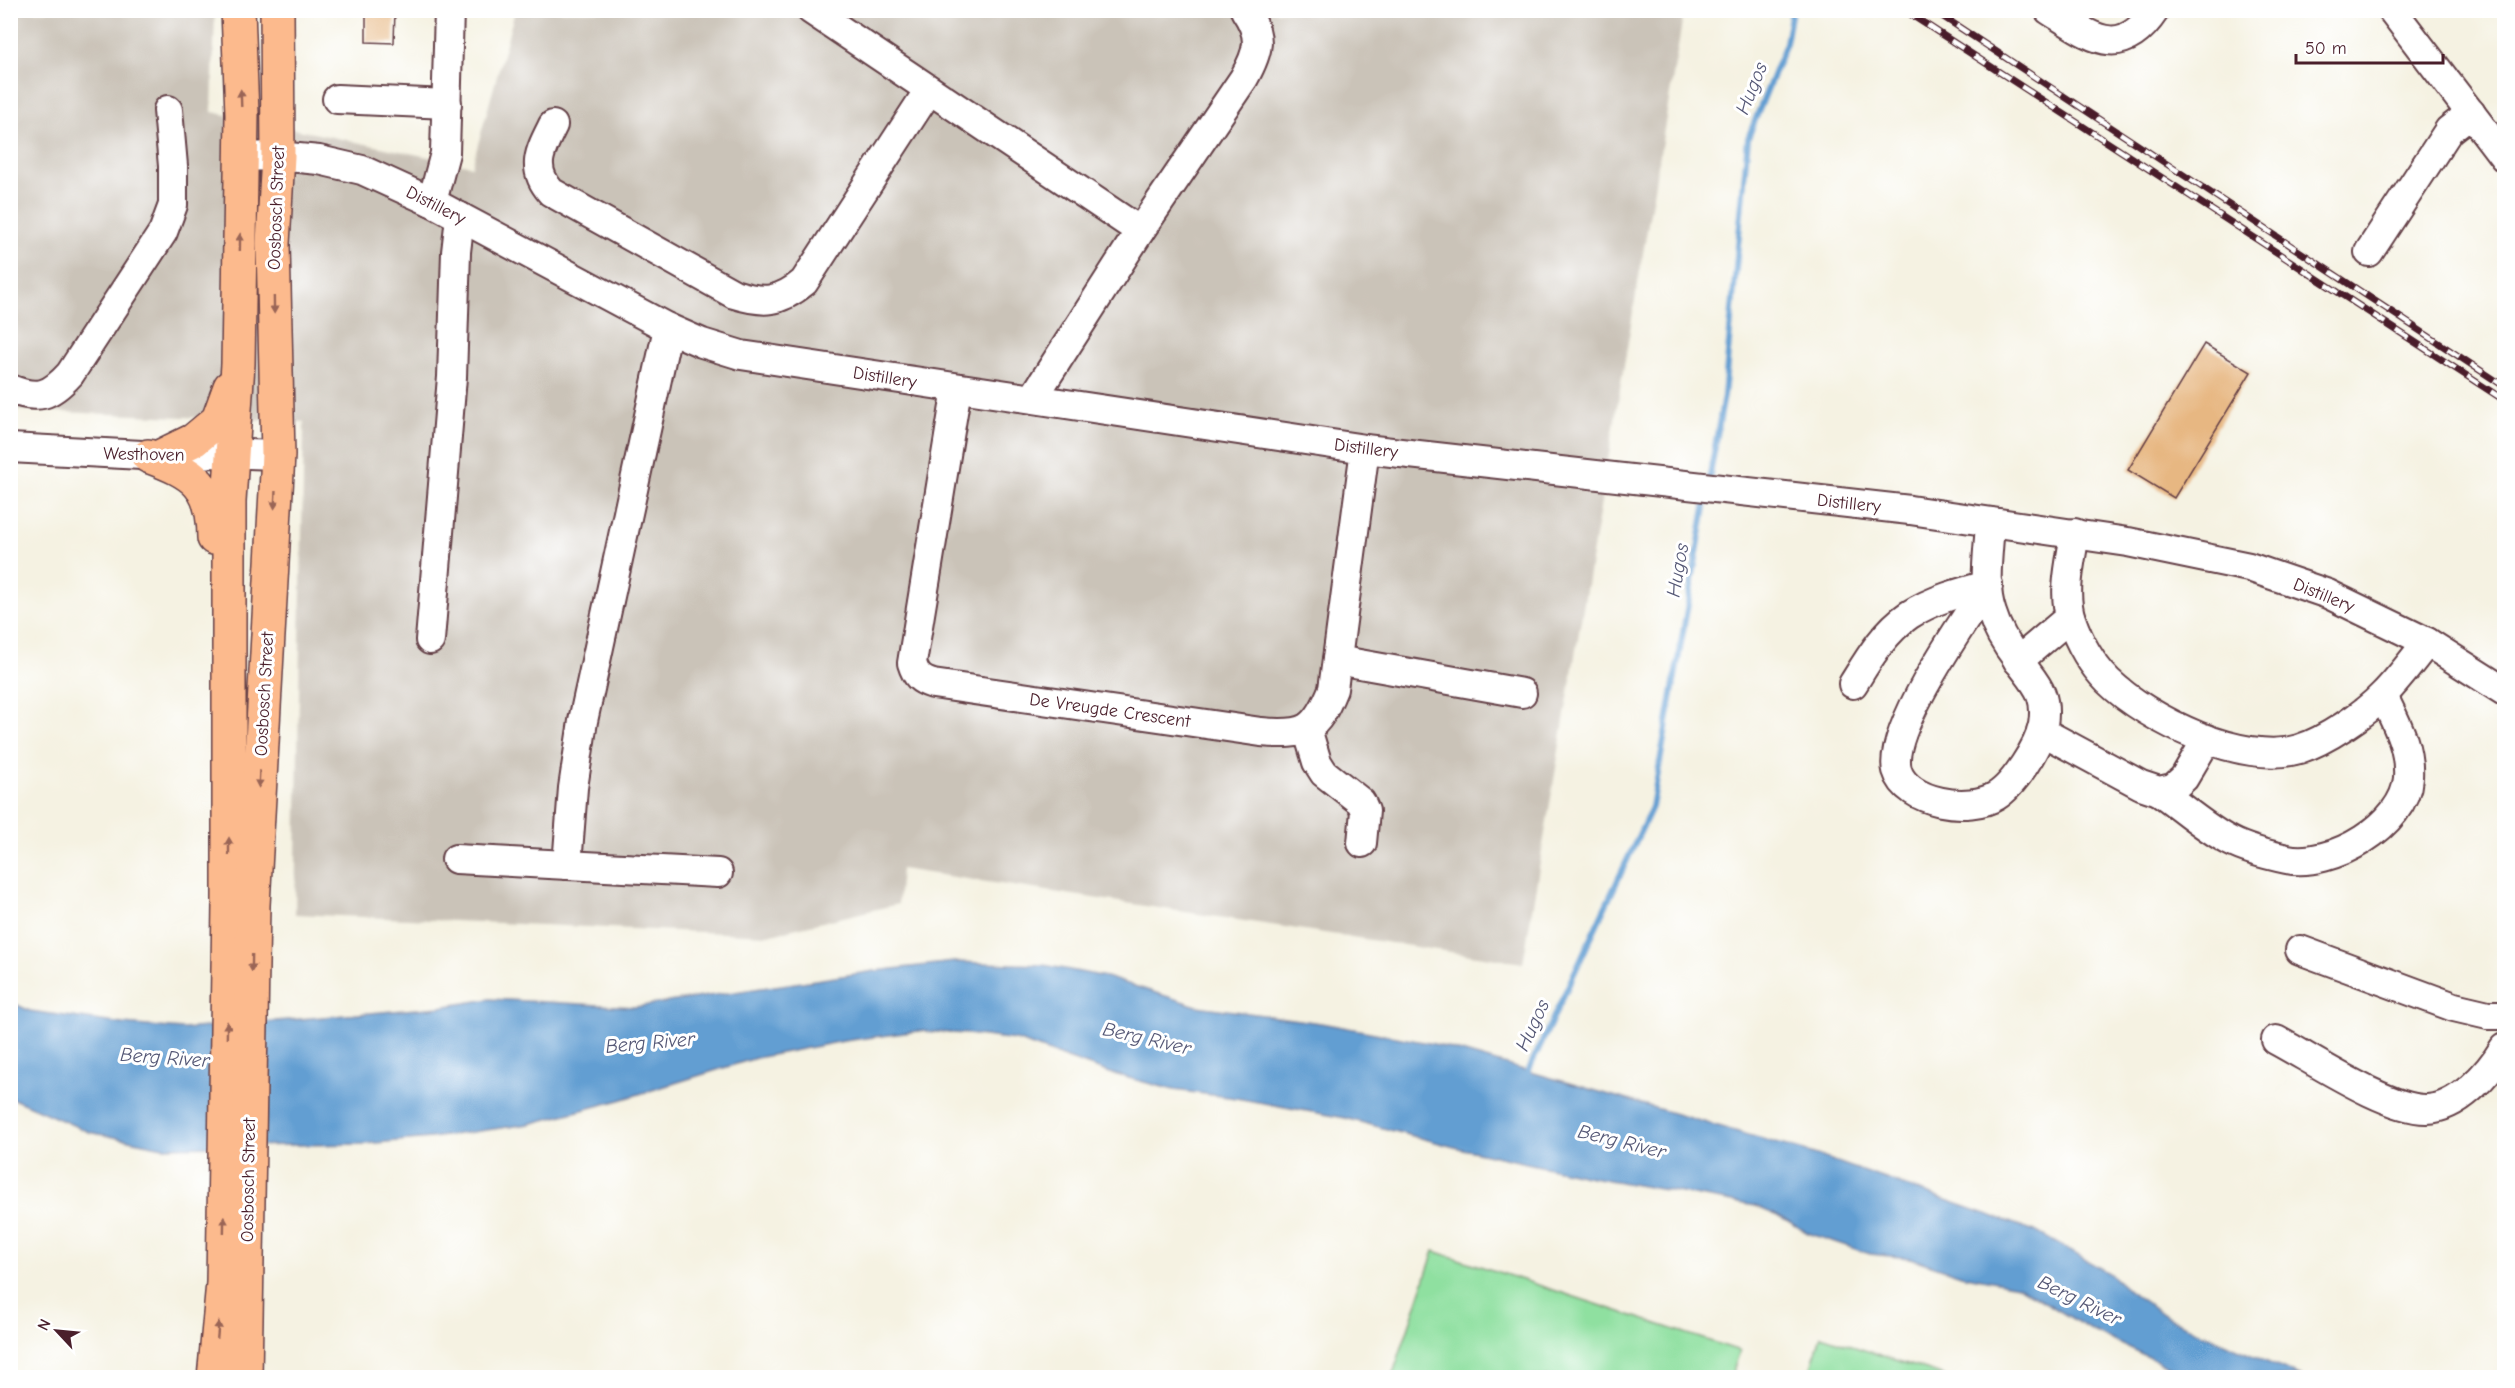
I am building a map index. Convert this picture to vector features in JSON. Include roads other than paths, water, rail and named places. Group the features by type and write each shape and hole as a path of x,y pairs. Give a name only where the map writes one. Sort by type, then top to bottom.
{"main road":[{"name":"Oosbosch Street","path":"238,10 242,114 238,364 229,501 228,700 241,904"},
{"name":"Oosbosch Street","path":"245,1377 234,1286 241,904 278,455 273,244 278,156 277,10"},
{"path":"154,456 194,440 218,420 238,364"},
{"path":"154,456 192,478 202,488 213,508 214,646 228,700"},
{"name":"Oosbosch Street","path":"214,1377 234,1286"}],"street":[{"path":"432,202 446,153 449,10"},
{"path":"811,10 1140,231"},
{"path":"1033,398 1140,231 1256,57 1258,40 1254,24 1245,10"},
{"path":"2049,10 2090,35 2103,40 2128,38 2138,32 2155,10"},
{"path":"2392,10 2505,157"},
{"path":"553,126 542,147 538,166 542,181 551,192 734,294 753,300 768,301 793,291 804,282 929,90"},
{"path":"337,99 447,104"},
{"path":"10,389 40,396 57,388 70,374 163,232 173,205 173,166 168,110"},
{"path":"2369,252 2449,130 2471,113"},
{"name":"Distillery","path":"240,157 278,156 319,160 362,170 432,202 668,328 702,343 741,355 1365,449 1910,510 2128,542 2249,567 2328,594 2427,642 2505,691"},
{"path":"430,640 452,377 456,252 460,218"},
{"path":"567,865 573,788 583,721 668,328"},
{"name":"De Vreugde Crescent","path":"957,388 912,663 915,674 921,680 933,684 1261,732 1289,735 1307,729"},
{"name":"Westhoven","path":"10,448 154,456 278,455"},
{"path":"1362,843 1365,811 1361,802 1336,785 1324,773 1317,762 1307,729 1323,714 1333,689 1365,449"},
{"path":"1988,585 1951,641 1913,707 1900,738 1897,769 1906,785 1923,796 1954,805 1976,804 1996,796 2018,774 2041,730 2043,700 2036,682 2018,661 2001,634 1991,611 1988,585 1990,522"},
{"path":"2075,533 2067,591 2070,617 2086,653 2107,680 2132,702 2226,746 2263,754 2299,749 2334,733 2383,696 2427,642"},
{"path":"1853,684 1880,643 1908,615 1952,595 1988,585"},
{"path":"2018,661 2070,617"},
{"path":"1337,660 1521,693"},
{"path":"2041,730 2141,785 2159,791 2230,841 2261,853 2290,860 2320,858 2349,849 2391,816 2404,798 2408,780 2408,755 2403,736 2383,696"},
{"path":"2159,791 2173,788 2184,778 2207,739"},
{"path":"456,858 718,873"},
{"path":"2301,950 2454,1007 2488,1015 2505,1015"},
{"path":"2276,1040 2386,1100 2426,1109 2448,1104 2473,1085 2505,1048"}],"water":[{"name":"Berg River","path":"954,962 1044,965 1106,977 1197,1006 1321,1023 1434,1044 1811,1153 2035,1231 2109,1273 2129,1291 2172,1320 2301,1377 2191,1377 2093,1331 2018,1286 1961,1275 1910,1258 1870,1254 1808,1233 1783,1218 1755,1206 1586,1176 1458,1148 1345,1118 1236,1098 1174,1090 1110,1073 1016,1040 968,1034 919,1031 844,1041 756,1058 620,1100 529,1124 431,1138 365,1144 163,1147 89,1132 11,1098 11,1002 30,1011 123,1024 183,1029 440,1007 490,999 635,1007 875,971"}],"waterway":[{"name":"Hugos","path":"1709,480 1724,396 1748,138 1786,43 1792,10"},
{"name":"Hugos","path":"1526,1076 1652,807 1707,496"}],"railway":[{"path":"1904,10 2504,400"},
{"path":"1933,10 2504,386"}]}
